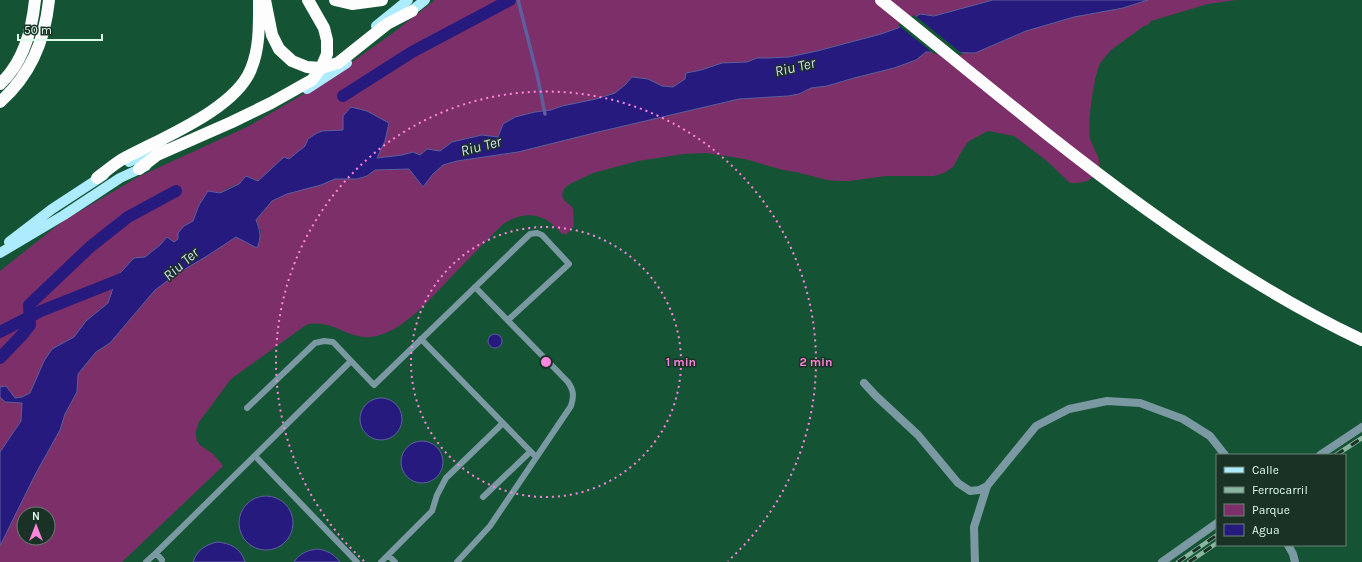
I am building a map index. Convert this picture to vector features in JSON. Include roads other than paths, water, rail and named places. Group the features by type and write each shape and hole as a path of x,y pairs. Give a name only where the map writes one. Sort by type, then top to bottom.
{"highway":[{"path":"0,84 14,67 24,51 34,16 35,0"},
{"path":"0,102 10,93 25,74 35,56 42,39 47,16 48,0"},
{"path":"97,178 119,162 226,102 242,86 251,70 256,55 259,0"},
{"path":"265,0 272,35 279,49 292,61 307,67 321,68 338,63 410,5"},
{"path":"139,169 157,154 232,122 290,93 312,80 321,68 327,54 327,40 324,28 308,0"},
{"path":"335,0 352,4 382,0"},
{"path":"881,0 1034,123 1152,212 1229,265 1311,314 1362,340"}],"main road":[{"path":"0,252 64,215 120,178 236,127 297,95 350,60 410,5 425,0"},
{"path":"0,252 11,240 46,213 97,178 139,157 230,117 296,83 321,68"}],"street":[{"path":"864,383 918,435 958,483 970,491 979,490 987,486"},
{"path":"975,562 974,527 987,486 1036,426 1069,409 1107,401 1140,403 1184,419 1210,436 1224,454"},
{"path":"1322,454 1362,427"},
{"path":"1162,562 1216,524"},
{"path":"1289,546 1295,562"}],"lane":[{"path":"247,408 315,343 324,341 333,342 374,385 530,234 537,233 542,235 569,264 508,320"},
{"path":"457,562 490,526 571,406 574,396 573,388 568,382 475,287"},
{"path":"421,340 536,458"},
{"path":"146,562 352,361"},
{"path":"381,562 432,511 437,495 446,478 502,423"},
{"path":"483,497 530,452"},
{"path":"255,456 357,562"},
{"path":"156,553 162,560"},
{"path":"388,555 395,562"}],"water":[{"name":"Riu Ter","path":"993,0 1148,0 1123,8 1074,17 1026,31 975,53 926,52 916,60 894,68 827,86 811,88 799,94 739,99 518,152 457,161 443,165 433,174 423,187 409,169 375,170 367,176 357,179 335,179 321,185 287,194 272,201 256,220 260,234 260,240 257,248 236,237 175,275 155,290 110,343 96,352 78,374 77,392 65,414 60,430 20,506 16,506 16,514 0,546 0,452 21,421 22,403 5,402 0,397 0,387 6,386 15,398 22,397 30,393 44,361 52,349 74,337 86,321 108,303 115,282 120,273 134,258 145,257 160,245 167,237 174,242 178,239 178,233 184,226 193,221 199,205 208,191 220,193 239,184 246,176 258,181 284,157 289,159 305,146 308,139 317,133 322,131 343,130 343,116 351,107 367,111 389,123 385,141 377,158 413,152 420,155 427,149 440,151 452,142 482,135 498,137 503,124 515,117 551,110 615,93 632,77 648,79 662,86 673,87 685,79 686,73 722,63 747,62 757,58 789,57 817,51 898,28 920,14 934,16"},
{"path":"492,334 498,334 502,338 502,344 498,348 492,348 488,344 488,338"},
{"path":"377,398 385,398 393,401 399,407 402,419 399,431 393,437 385,440 377,440 369,437 363,431 360,423 360,415 363,407 369,401"},
{"path":"418,441 426,441 434,444 440,450 443,462 440,474 434,480 426,483 418,483 410,480 404,474 401,466 401,458 404,450 410,444"},
{"path":"266,496 276,498 285,504 291,513 293,523 291,533 285,542 276,548 266,550 256,548 247,542 241,533 239,523 241,513 247,504 256,498"},
{"path":"217,542 234,547 241,553 245,562 193,562 199,551"},
{"path":"318,549 330,553 340,562 294,562 304,552"}],"waterway":[{"path":"343,96 412,52 510,0"},
{"path":"518,0 537,74 545,114"},
{"path":"0,358 30,325 29,305 90,247 128,217 176,191"},
{"path":"0,332 41,311 129,276"}],"railway":[{"path":"1338,454 1362,438"},
{"path":"1178,562 1216,536"},
{"path":"1189,562 1216,544"}]}
